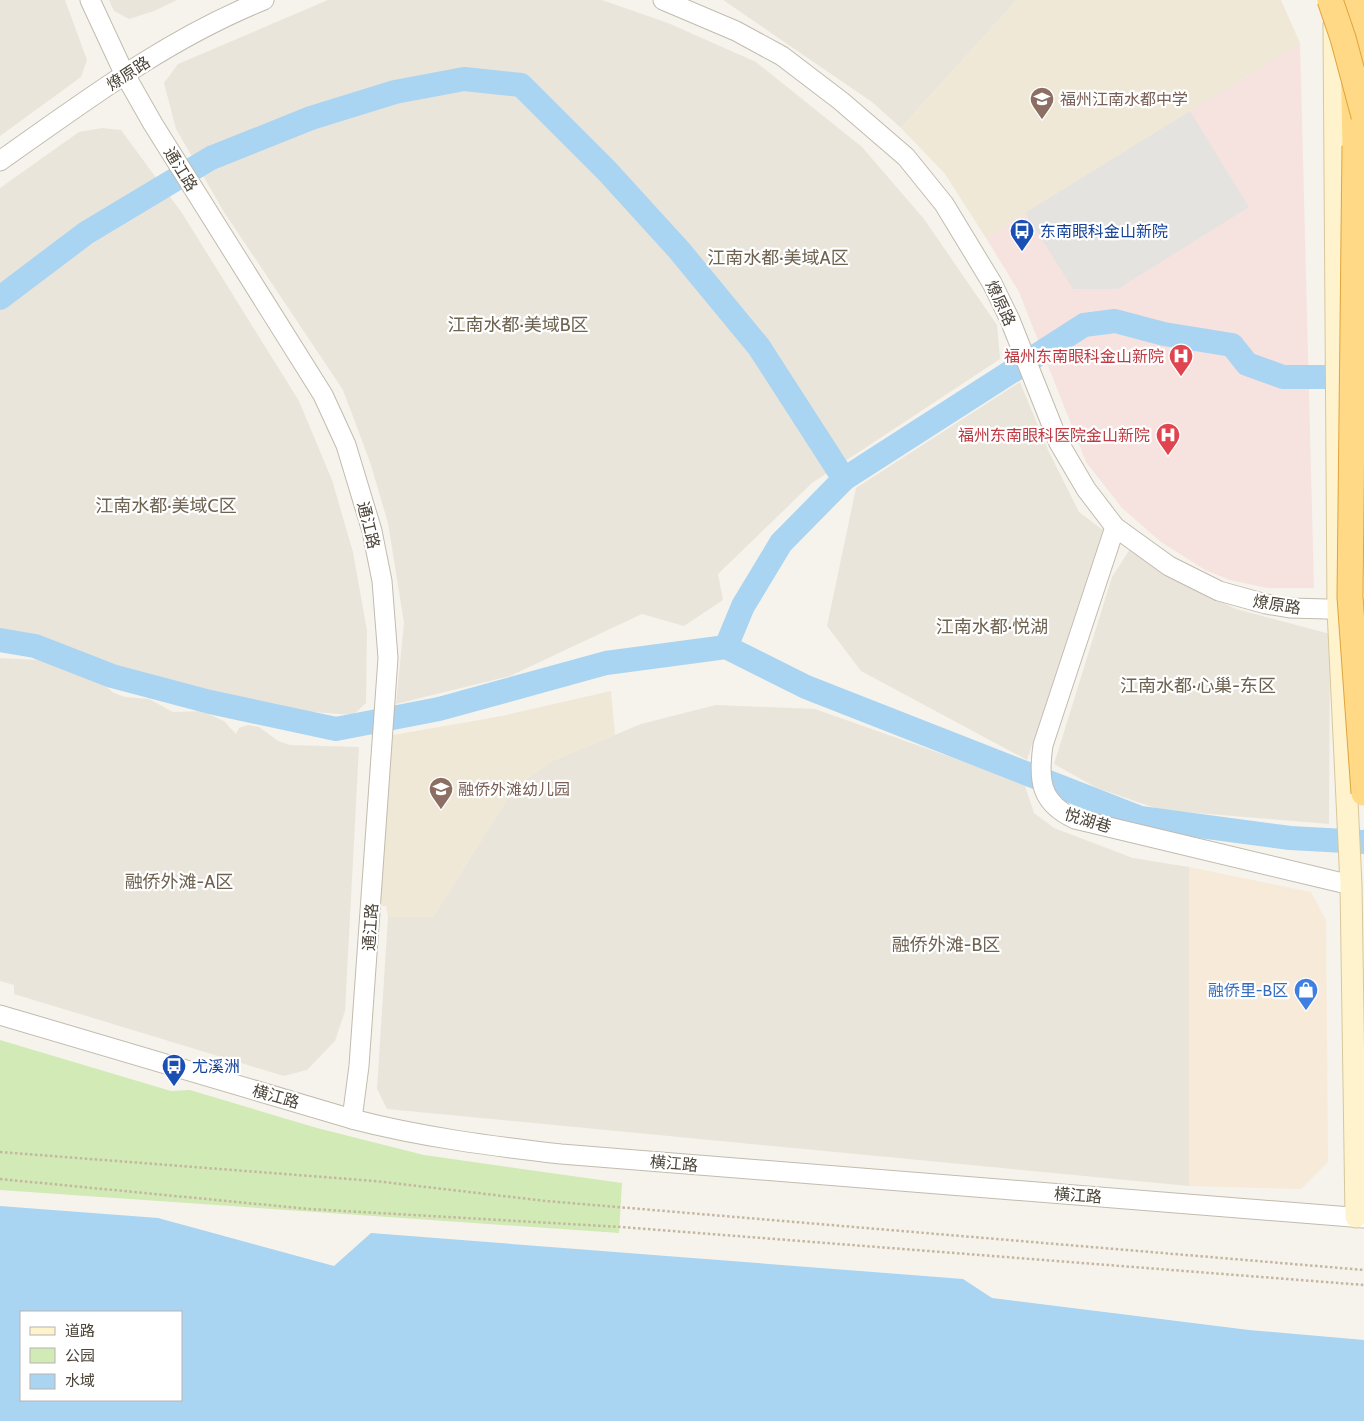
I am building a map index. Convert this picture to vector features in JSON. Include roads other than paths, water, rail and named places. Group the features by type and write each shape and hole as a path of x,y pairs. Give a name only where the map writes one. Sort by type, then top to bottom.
{"highway":[{"path":"1330,0 1343,38 1364,117"},
{"path":"1352,0 1355,146 1350,597 1364,793"}],"main road":[{"path":"1334,0 1338,610 1350,853 1360,1217"}],"street":[{"name":"通江路","path":"90,0 124,73 191,185 318,387 346,445 372,531 382,581 388,658 359,1066 352,1119"},
{"name":"燎原路","path":"0,161 124,73 186,36 264,0"},
{"name":"燎原路","path":"663,0 736,31 800,68 906,157 944,204 1002,300 1037,390 1068,462 1086,490 1115,528 1169,566 1219,591 1266,604 1338,610 1364,610"},
{"name":"悦湖巷","path":"1115,528 1043,745 1041,764 1044,790 1051,803 1059,812 1075,819 1351,885"},
{"name":"横江路","path":"0,1015 352,1119 393,1129 456,1140 561,1154 1360,1217"}],"water":[{"path":"0,1206 158,1218 334,1266 371,1233 963,1279 992,1298 1249,1330 1364,1340 1364,1421 0,1421"}],"waterway":[{"path":"0,298 86,233 211,158 311,118 395,92 464,79 521,85 607,171 679,250 759,347 844,479"},
{"path":"726,647 743,606 781,543 844,479 1084,325 1115,321 1164,334 1232,345 1247,364 1283,377 1357,377"},
{"path":"0,640 35,646 112,676 210,702 336,729 439,709 606,663 726,647 806,687 1140,818 1290,838 1364,842"}],"place":[{"name":"福州江南水都中学","path":"1042,120"},
{"name":"东南眼科金山新院","path":"1022,252"},
{"name":"福州东南眼科金山新院","path":"1181,377"},
{"name":"福州东南眼科医院金山新院","path":"1168,456"},
{"name":"融侨外滩幼儿园","path":"441,810"},
{"name":"融侨里-B区","path":"1306,1011"},
{"name":"尤溪洲","path":"174,1087"}],"district":[{"name":"江南水都·美域A区","path":"778,258"},
{"name":"江南水都·美域B区","path":"518,325"},
{"name":"江南水都·美域C区","path":"166,506"},
{"name":"江南水都·悦湖","path":"992,627"},
{"name":"江南水都·心巢-东区","path":"1198,686"},
{"name":"融侨外滩-A区","path":"179,882"},
{"name":"融侨外滩-B区","path":"946,945"}]}
